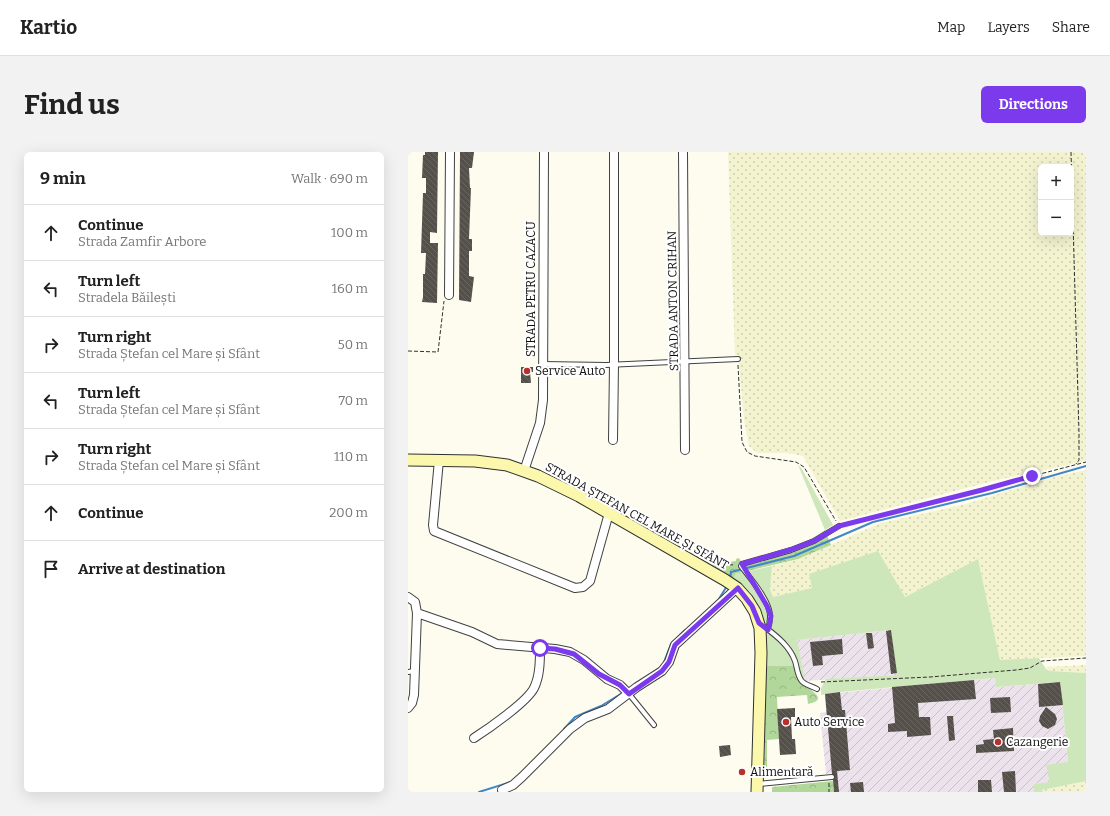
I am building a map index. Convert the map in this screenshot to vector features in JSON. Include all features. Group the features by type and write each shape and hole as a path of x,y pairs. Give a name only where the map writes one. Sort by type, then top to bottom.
{"main road":[{"name":"STRADA ȘTEFAN CEL MARE ȘI SFÂNT","path":"408,460 481,462 507,465 538,476 609,513 732,584 752,606 763,626 757,788"}],"street":[{"path":"449,295 450,152"},
{"name":"STRADA PETRU CAZACU","path":"524,471 540,423 543,400 544,152"},
{"path":"612,440 614,364 614,152"},
{"name":"STRADA ANTON CRIHAN","path":"683,152 686,362 685,450"},
{"path":"438,460 433,525 434,531 574,588 583,587 590,581 609,513"},
{"path":"502,790 513,785 522,777 570,729 585,718 608,709 626,691 662,671 669,662 675,645 732,584"},
{"path":"408,597 415,602 418,613 411,671 413,700 408,708"},
{"path":"418,613 472,632 497,644 555,649 574,654 599,674 626,691"},
{"path":"474,738 505,715 532,691 538,672 540,648"}],"lane":[{"path":"543,364 614,364 738,359"},
{"name":"STRADA ȘTEFAN CEL MARE ȘI SFÂNT","path":"763,626 771,616 756,586 741,566 742,564 790,550 814,541 839,526"},
{"path":"763,626 783,641 790,650 800,679 805,684 818,689"},
{"path":"626,691 654,724"},
{"path":"757,788 830,778"}],"path":[{"path":"1071,152 1079,433 1079,460 1076,465"},
{"path":"408,351 438,352 443,304 449,295"},
{"path":"738,359 742,442 747,452 755,456 796,462 804,467 839,526 1086,462"},
{"path":"821,682 930,677 1016,670 1030,668 1042,661 1086,658"},
{"path":"829,792 830,778"}],"shaded area":[{"path":"891,630 897,675 805,681 796,640"},
{"path":"995,678 996,687 1060,682 1068,762 1050,782 1034,784 1034,792 834,792 832,773 826,774 820,713 826,712 825,694"}],"green space":[{"path":"728,152 1086,152 1086,461 997,480 840,521 803,456 788,453 757,453 749,446 744,419 738,355 735,355"},
{"path":"798,465 802,469 833,525 825,530"},
{"path":"1086,470 1086,656 1000,660 978,559 905,597 809,574 812,588 773,598 770,589 772,566 798,559 881,523 966,504 1046,479"},
{"path":"825,530 831,545 798,559 735,574 734,579 702,561 703,557 720,563 736,561 736,559 739,558 741,562 763,557 806,542"},
{"path":"878,551 905,597 978,559 1000,660 1039,658 1046,669 1050,671 1086,673 1086,781 1042,790 1043,792 1034,792 1034,784 1050,782 1046,765 1068,762 1060,682 996,687 995,678 821,695 821,688 826,679 897,675 891,630 797,640 805,681 801,677 796,656 789,644 765,624 760,608 750,592 734,579 735,574 772,566 770,589 773,597 812,588 809,574"},
{"path":"766,631 775,636 784,645 794,666 766,666"},
{"path":"1086,665 1086,673 1050,671 1046,667"},
{"path":"766,666 794,666 800,682 816,694 818,699 815,702 808,704 807,695 777,697 779,739 767,740 767,772 766,775 764,775"},
{"path":"833,781 834,792 772,792 772,787"},
{"path":"1086,781 1086,792 1043,792 1042,790"}],"building":[{"path":"425,152 438,152 437,233 430,232 430,243 438,243 437,303 422,302 423,274 425,274 426,253 421,253 423,193 426,193 426,178 422,178 423,155 425,155"},
{"path":"460,152 474,152 472,168 469,168 471,188 469,239 472,239 472,251 469,251 469,276 474,277 471,302 459,300"},
{"path":"521,367 533,367 533,372 530,372 531,383 521,383"},
{"path":"891,630 897,673 891,674 886,631"},
{"path":"866,633 872,633 874,648 868,649"},
{"path":"842,639 843,654 822,656 823,665 813,666 810,642"},
{"path":"974,680 976,699 918,703 919,717 930,717 931,735 907,737 907,731 888,732 888,724 895,723 892,687"},
{"path":"1060,682 1063,705 1039,707 1038,684"},
{"path":"840,692 842,710 845,710 850,770 837,771 839,792 834,792 833,780 835,777 832,774 825,694"},
{"path":"1010,697 1011,712 991,713 990,698"},
{"path":"1046,707 1055,714 1057,719 1055,725 1048,729 1042,726 1039,721 1040,716"},
{"path":"795,708 795,717 791,717 792,739 795,739 796,754 780,755 777,709"},
{"path":"947,716 953,716 955,740 949,741"},
{"name":"Cazangerie","path":"1013,728 1014,751 976,753 976,745 984,744 983,740 994,739 993,730"},
{"path":"730,745 731,755 720,757 719,746"},
{"path":"1015,771 1016,792 1004,792 1002,772"},
{"path":"978,780 991,780 992,792 978,792"},
{"path":"863,782 864,792 851,792 850,783"}],"waterway":[{"path":"730,578 731,572 794,556 873,522 992,493 1086,466"},
{"path":"717,602 727,586"},
{"path":"678,637 685,630"},
{"path":"664,662 671,644 674,641"},
{"path":"564,729 575,717 601,706 624,692"},
{"path":"479,792 511,782"}],"place":[{"name":"Service Auto","path":"527,371"},
{"name":"Auto Service","path":"786,722"},
{"name":"Cazangerie","path":"998,742"},
{"name":"Alimentară","path":"742,772"}],"route":[{"path":"540,648 555,649 574,654 584,660 599,674 620,685 629,694 662,671 669,662 671,652 675,645 738,588 748,599 756,612 759,623 768,630 771,616 756,586 741,566 742,564 790,550 814,541 839,526 1032,476"}]}
